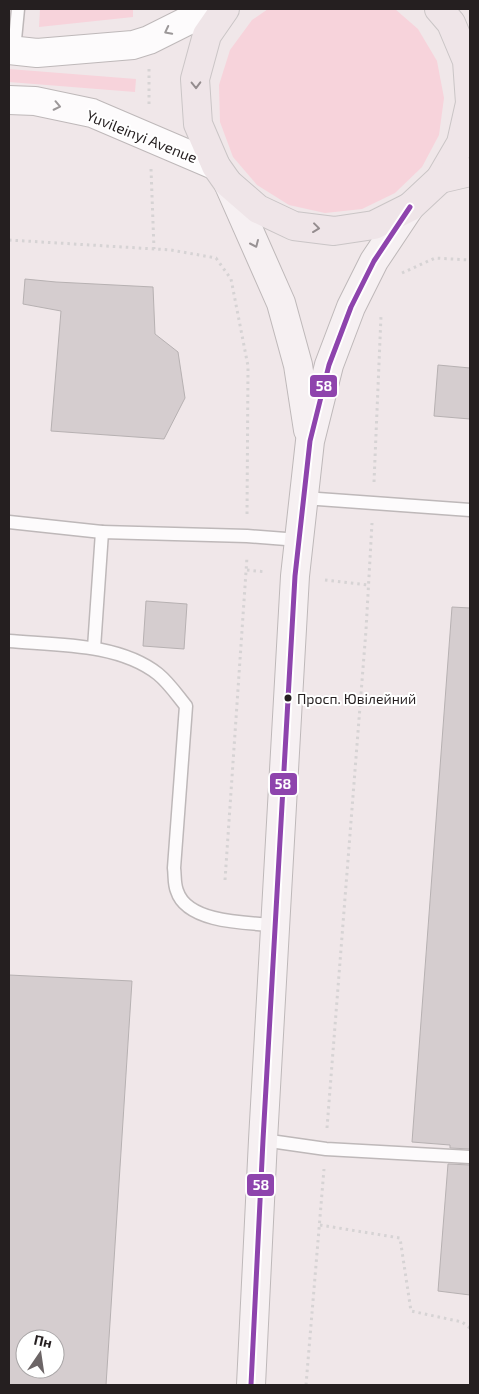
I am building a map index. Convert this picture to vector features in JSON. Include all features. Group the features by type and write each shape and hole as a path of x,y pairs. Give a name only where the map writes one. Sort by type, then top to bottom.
{"main road":[{"path":"225,9 207,35 195,79 198,124 281,303 298,365 310,441"},
{"path":"251,1385 295,576 310,441 329,365 351,308 374,261 410,207 440,179 461,143 470,103 467,62 454,21"},
{"path":"440,179 470,172"},
{"path":"222,175 258,209 294,226 334,231 374,225 410,207"}],"street":[{"path":"11,50 37,53 133,45 149,40 211,9"},
{"name":"Yuvileinyi Avenue","path":"9,100 35,101 92,113 222,175"}],"lane":[{"path":"11,50 18,9"},
{"path":"304,498 470,510"},
{"path":"9,522 102,532 247,536 298,540"},
{"path":"94,648 102,532"},
{"path":"9,640 94,648 134,660 157,674 175,691 186,706 174,868 176,891 185,905 207,916 232,922 275,925"},
{"path":"263,1140 326,1149 470,1157"}],"path":[{"path":"9,240 171,250 216,258 231,279 248,366 247,570 225,880"},
{"path":"393,276 435,258 470,260"},
{"path":"306,1385 366,630 380,316 383,308"},
{"path":"320,1225 400,1238 411,1311 462,1322 470,1328"}],"shaded area":[{"path":"40,9 133,9 133,17 39,27"},
{"path":"268,9 395,9 418,29 437,61 444,98 439,135 422,167 395,193 362,209 325,213 289,205 257,185 233,157 220,122 219,85 230,50 252,20"},
{"path":"9,69 136,79 135,92 9,82"}],"building":[{"path":"25,279 153,287 155,334 178,352 185,398 164,439 51,431 61,311 23,304"},
{"path":"438,365 470,368 470,419 434,416"},
{"path":"146,601 187,604 184,649 143,646"},
{"path":"452,607 470,608 470,1149 450,1148 450,1145 412,1142"},
{"path":"9,975 132,981 106,1385 9,1385"},
{"path":"448,1164 470,1165 470,1295 438,1291"}],"transit line":[{"name":"58","path":"251,1385 295,576 310,441 329,365 351,307 374,261 410,207"}],"place":[{"name":"Просп. Ювілейний","path":"288,698"}]}
